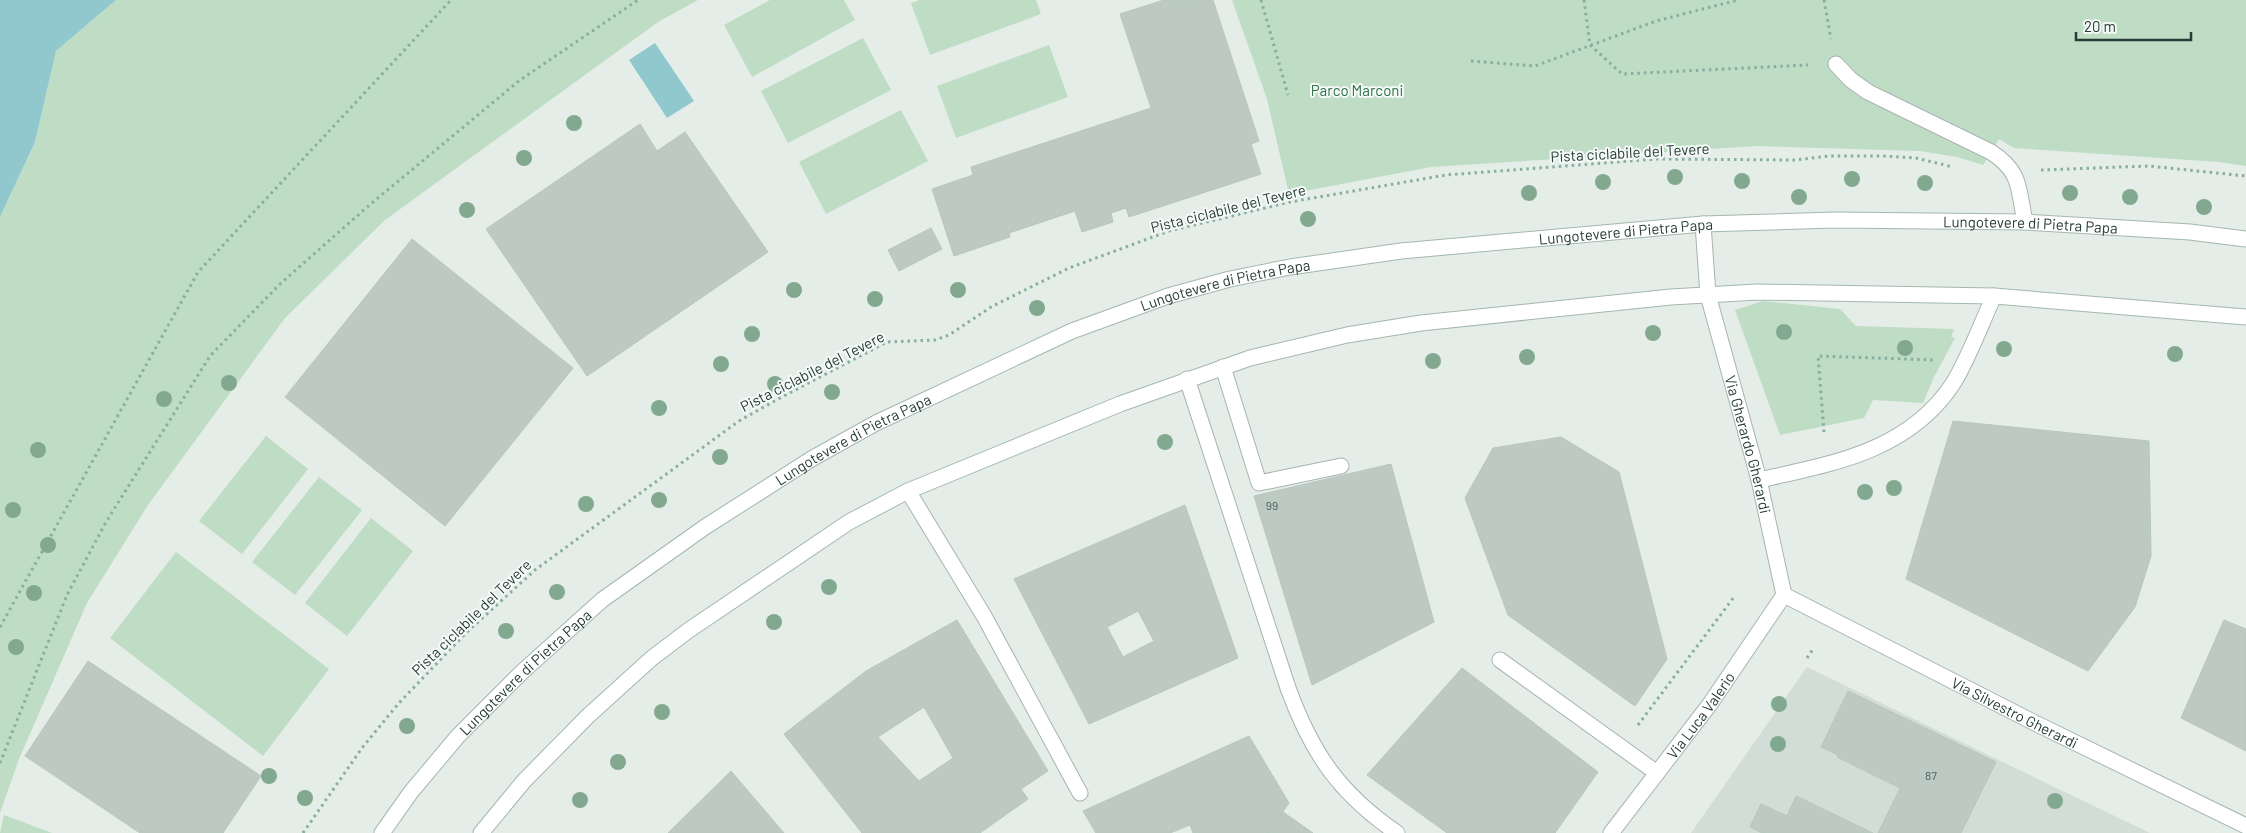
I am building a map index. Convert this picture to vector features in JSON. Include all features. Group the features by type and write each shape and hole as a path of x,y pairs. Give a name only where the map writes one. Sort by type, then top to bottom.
{"street":[{"path":"1836,64 1851,80 1868,92 1992,152 2005,161 2015,173 2025,222"},
{"name":"Lungotevere di Pietra Papa","path":"382,833 411,792 458,736 522,672 602,600 705,527 813,458 876,423 1032,348 1072,331 1168,296 1290,267 1402,251 1703,224 1835,220 2025,222 2190,232 2246,238"},
{"name":"Via Gherardo Gherardi","path":"1703,224 1708,295 1759,480 1784,595"},
{"path":"481,833 524,781 618,687 652,658 689,630 850,522 908,491 1120,404 1223,367 1329,339 1412,324 1671,296 1756,292 1840,292 1994,296 2246,318"},
{"path":"1759,480 1829,465 1864,453 1908,430 1926,417 1954,381 1994,296"},
{"path":"1223,367 1258,483 1341,466"},
{"path":"1187,379 1285,679 1301,722 1319,755 1348,794 1398,833"},
{"path":"908,491 984,616 1080,793"},
{"name":"Via Luca Valerio","path":"1611,833 1710,704 1784,595"},
{"name":"Via Silvestro Gherardi","path":"1784,595 2035,723 2246,826"},
{"path":"1500,660 1657,773"}],"path":[{"path":"0,627 198,272 451,0"},
{"path":"0,763 67,595 106,522 210,356 288,277 366,208 520,80 638,0"},
{"path":"1261,0 1288,95"},
{"path":"1584,0 1590,45 1622,74 1836,64 1824,0"},
{"path":"1471,61 1535,66 1656,21 1738,0"},
{"name":"Pista ciclabile del Tevere","path":"303,833 362,748 398,704 466,633 535,570 739,421 887,342 936,340 950,335 991,307 1070,268 1170,231 1290,202 1446,175 1657,159 1795,160 1830,156 1916,158 1963,169"},
{"path":"2015,173 2081,168 2149,166 2246,176"},
{"path":"1824,432 1818,356 1944,360"},
{"path":"1636,728 1734,597"},
{"path":"1807,658 1813,649"}],"shaded area":[{"path":"1807,667 2013,767 2150,833 1691,833"}],"green space":[{"path":"116,0 698,0 658,22 385,220 285,318 148,505 87,603 19,759 0,813 0,217 35,142 56,51"},
{"path":"770,0 844,0 855,20 752,77 724,25"},
{"path":"920,0 1036,0 1041,14 930,55 911,3"},
{"name":"Parco Marconi","path":"1232,0 2246,0 2246,166 2219,162 2014,148 1999,139 1983,165 1957,157 1920,151 1757,146 1431,167 1289,194 1267,99"},
{"path":"863,38 891,90 788,143 761,91"},
{"path":"1049,45 1068,97 956,138 937,86"},
{"path":"901,110 928,161 826,214 799,162"},
{"path":"1763,301 1840,309 1856,326 1954,329 1951,337 1955,338 1934,377 1923,403 1873,400 1864,418 1780,435 1735,310"},
{"path":"266,436 308,469 242,554 199,521"},
{"path":"319,477 362,510 295,595 252,562"},
{"path":"371,518 413,551 347,636 305,603"},
{"path":"176,552 329,669 263,756 110,638"},
{"path":"4,815 52,833 0,833"}],"water":[{"path":"0,0 116,0 56,51 35,142 0,217"},
{"path":"655,43 694,101 667,118 629,60"}],"building":[{"path":"1164,0 1213,0 1259,141 1251,144 1261,174 1129,217 1126,208 1111,213 1113,222 1082,232 1075,211 1009,233 1010,237 954,256 932,189 973,175 971,167 1151,108 1120,14"},
{"path":"640,124 657,151 685,132 768,252 587,376 486,229"},
{"path":"931,228 942,249 899,271 888,250"},
{"path":"412,239 573,368 445,526 285,397"},
{"path":"1953,421 2149,441 2151,556 2135,607 2088,671 1906,579"},
{"path":"1561,437 1619,472 1667,659 1635,706 1508,615 1465,498 1493,448"},
{"path":"1391,464 1434,622 1312,685 1254,496"},
{"path":"1185,505 1238,658 1089,724 1014,579","holes":["1138,611 1154,641 1123,657 1107,627"]},
{"path":"957,620 1048,771 1021,789 1028,799 980,833 862,833 784,734 866,671","holes":["924,707 953,758 919,781 878,737"]},
{"path":"2224,620 2246,629 2246,751 2181,718"},
{"path":"88,661 261,776 223,833 140,833 25,756"},
{"path":"1462,668 1598,772 1555,833 1447,833 1367,775"},
{"path":"1848,691 1996,762 1961,833 1878,833 1900,788 1837,757 1838,755 1821,747"},
{"path":"1249,736 1289,803 1268,833 1193,833 1190,825 1170,833 1096,833 1083,811"},
{"path":"731,771 784,833 668,833"},
{"path":"1796,796 1873,833 1762,833 1750,827 1761,804 1787,816"},
{"path":"1283,812 1313,833 1268,833"}]}
